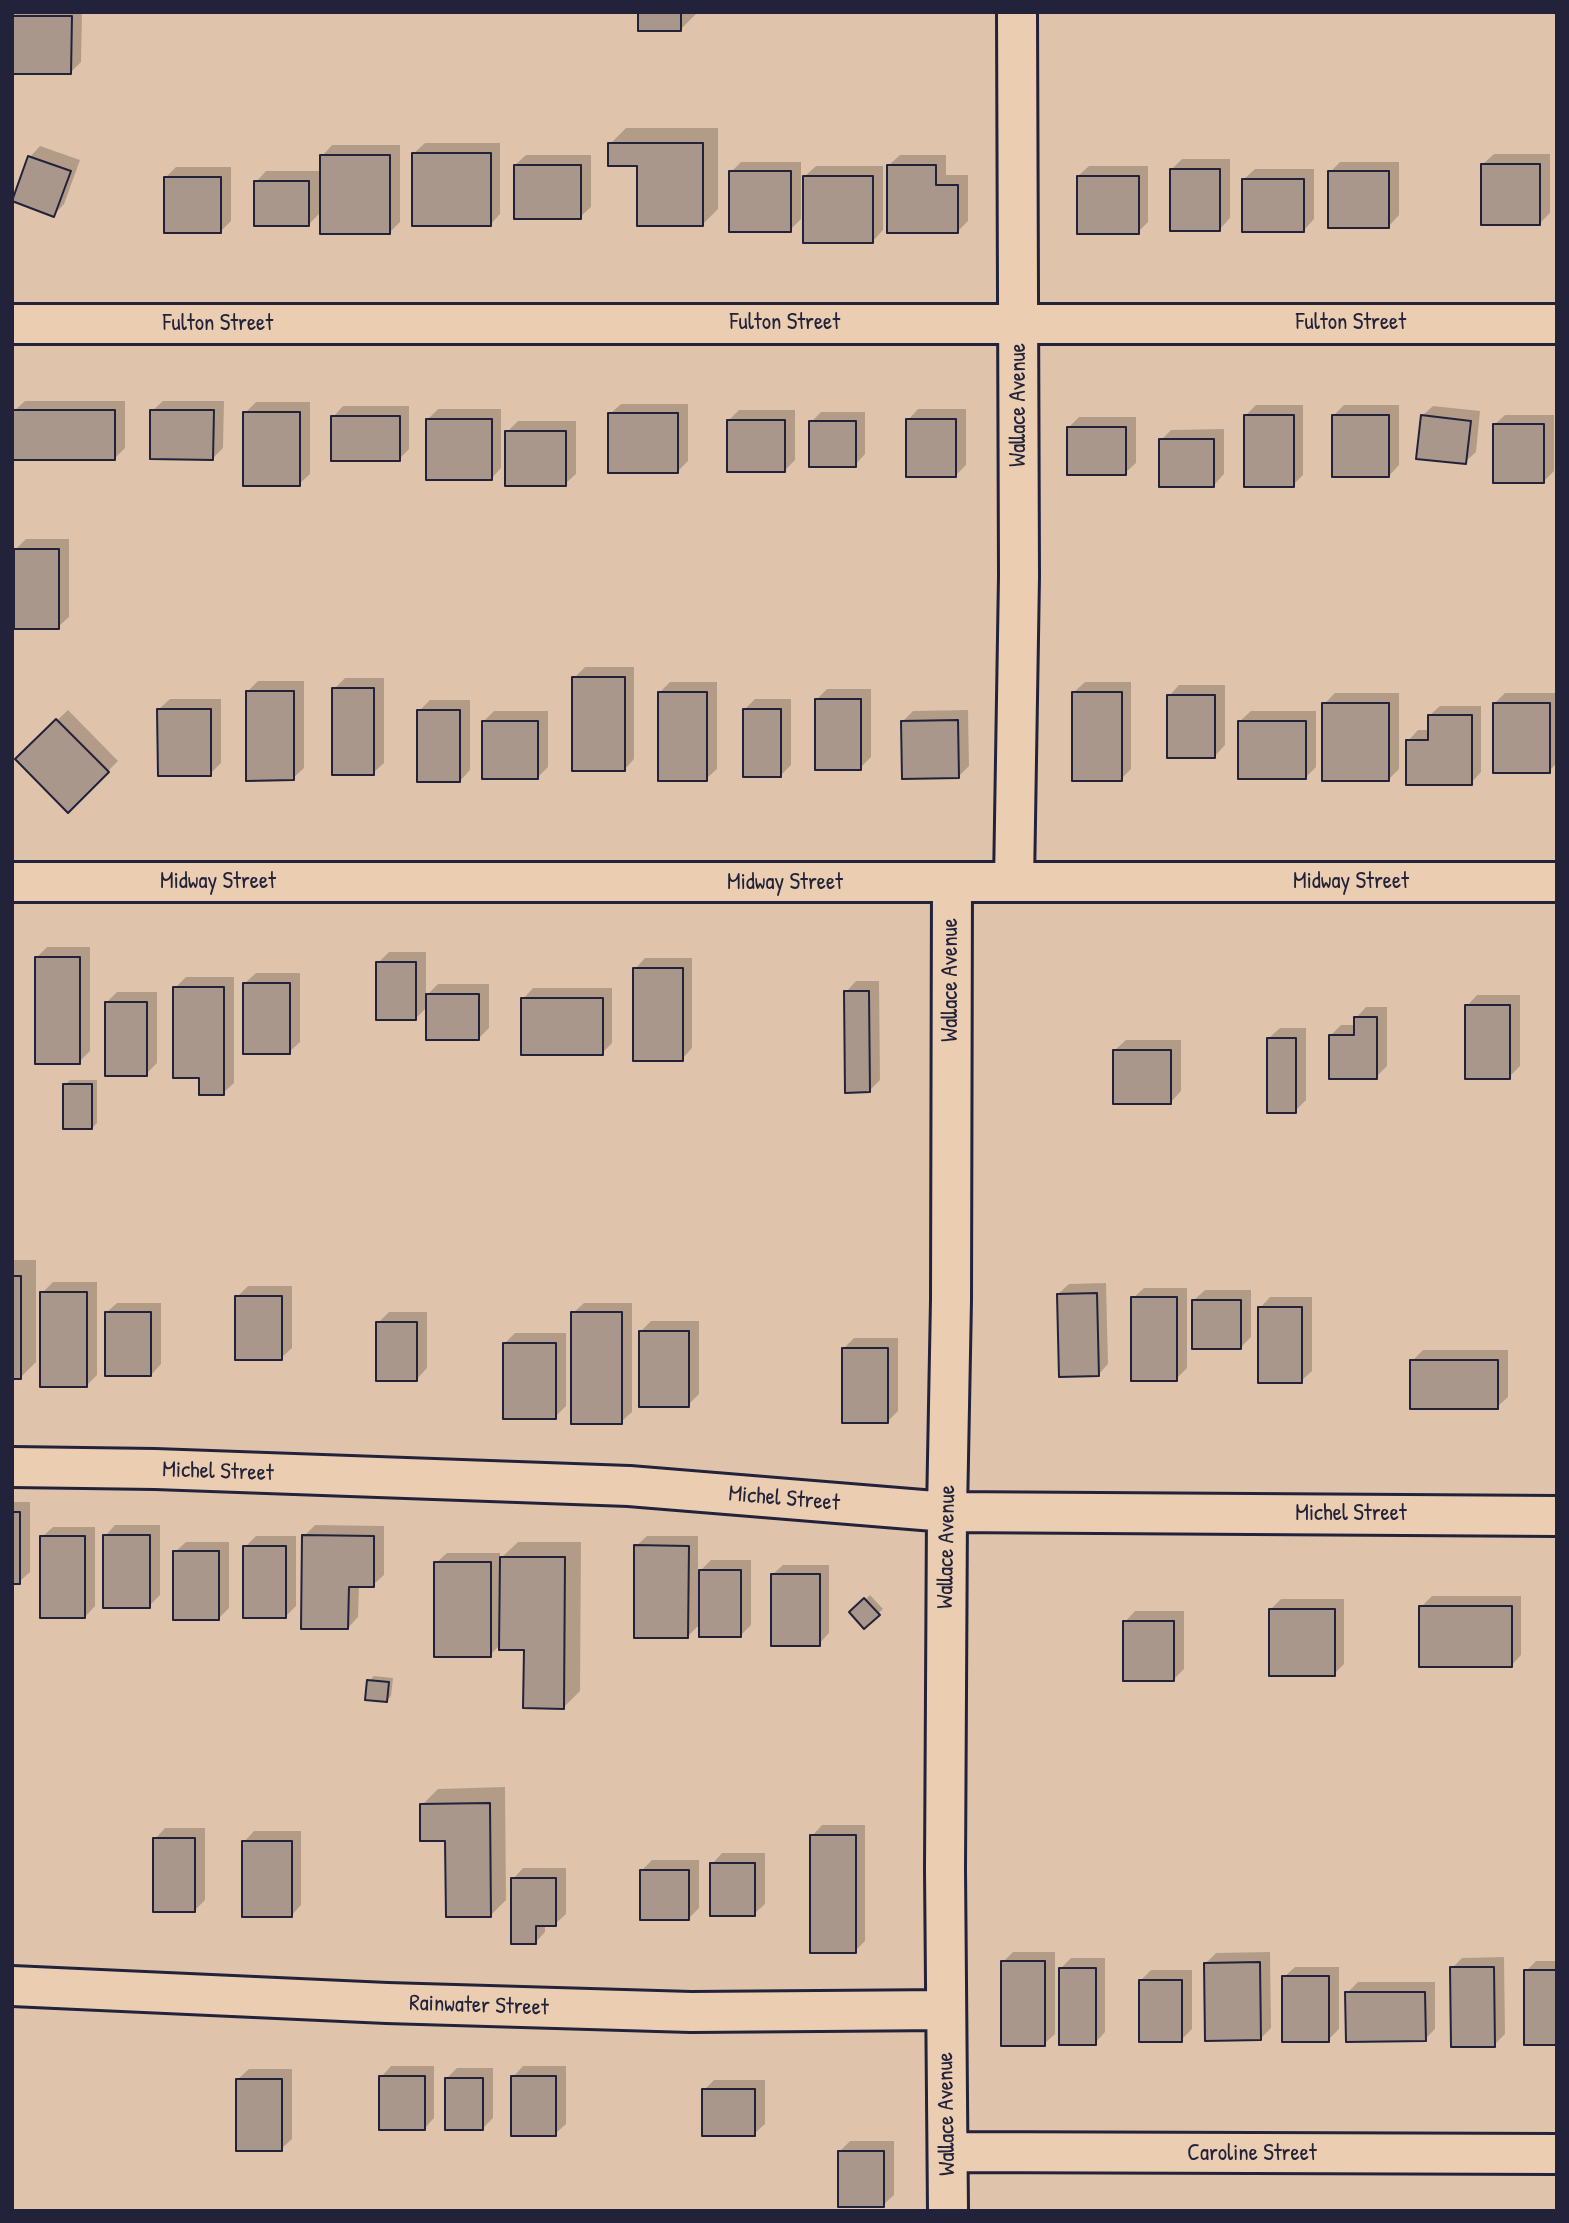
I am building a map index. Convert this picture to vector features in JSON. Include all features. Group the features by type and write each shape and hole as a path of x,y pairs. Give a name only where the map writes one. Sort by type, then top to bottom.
{"street":[{"name":"Wallace Avenue","path":"1014,882 1019,576 1017,12"},
{"name":"Fulton Street","path":"12,324 1557,324"},
{"name":"Midway Street","path":"12,882 1557,882"},
{"name":"Wallace Avenue","path":"948,2211 947,1512 951,1300 952,883"},
{"name":"Michel Street","path":"12,1467 155,1469 629,1486 947,1512 1557,1516"},
{"name":"Rainwater Street","path":"12,1986 387,2003 691,2012 946,2010"},
{"name":"Caroline Street","path":"948,2152 1557,2154"}],"building":[{"path":"638,12 681,12 681,31 638,31"},
{"path":"12,16 72,16 71,74 12,74"},
{"path":"608,143 703,143 703,226 637,226 637,166 608,166"},
{"path":"412,153 491,153 491,226 412,226"},
{"path":"320,155 390,155 390,234 320,234"},
{"path":"28,156 71,171 54,217 12,201"},
{"path":"1481,164 1540,164 1540,225 1481,225"},
{"path":"514,165 581,165 581,219 514,219"},
{"path":"887,165 936,165 936,185 958,185 958,233 887,233"},
{"path":"1170,169 1220,169 1220,231 1170,231"},
{"path":"729,171 791,171 791,232 729,232"},
{"path":"1328,171 1389,171 1389,228 1328,228"},
{"path":"803,176 873,176 873,243 803,243"},
{"path":"1077,176 1139,176 1139,234 1077,234"},
{"path":"164,177 221,177 221,233 164,233"},
{"path":"1242,179 1304,179 1304,232 1242,232"},
{"path":"254,181 309,181 309,226 254,226"},
{"path":"13,410 115,410 115,460 13,460"},
{"path":"150,410 214,410 213,460 150,459"},
{"path":"243,412 300,412 300,486 243,486"},
{"path":"608,413 678,413 678,473 608,473"},
{"path":"1244,415 1294,415 1294,487 1244,487"},
{"path":"1332,415 1389,415 1389,477 1332,477"},
{"path":"1421,415 1471,421 1466,464 1416,459"},
{"path":"331,416 400,416 400,461 331,461"},
{"path":"426,419 492,419 492,480 426,480"},
{"path":"906,419 956,419 956,477 906,477"},
{"path":"727,420 785,420 785,472 727,472"},
{"path":"809,421 856,421 856,467 809,467"},
{"path":"1493,424 1544,424 1544,483 1493,483"},
{"path":"1067,427 1126,427 1126,475 1067,475"},
{"path":"505,431 566,431 566,486 505,486"},
{"path":"1159,439 1214,439 1214,487 1159,487"},
{"path":"14,549 59,549 59,629 14,629"},
{"path":"572,677 625,677 625,771 572,771"},
{"path":"332,688 374,688 374,775 332,775"},
{"path":"246,691 294,691 294,780 246,781"},
{"path":"658,692 707,692 707,781 658,781"},
{"path":"1072,692 1122,692 1122,781 1072,781"},
{"path":"1167,695 1215,695 1215,758 1167,758"},
{"path":"815,699 861,699 861,770 815,770"},
{"path":"1322,703 1389,703 1389,781 1322,781"},
{"path":"1493,703 1550,703 1550,773 1493,773"},
{"path":"157,709 211,709 211,776 158,776"},
{"path":"743,709 781,709 781,777 743,777"},
{"path":"417,710 460,710 460,782 417,782"},
{"path":"1428,715 1472,715 1472,785 1406,785 1406,740 1428,740"},
{"path":"56,719 109,772 68,813 15,759"},
{"path":"958,720 959,778 902,779 901,721"},
{"path":"482,721 538,721 538,779 482,779"},
{"path":"1238,721 1306,721 1306,779 1238,779"},
{"path":"35,957 80,957 80,1064 35,1064"},
{"path":"376,962 416,962 416,1020 376,1020"},
{"path":"633,968 683,968 683,1061 633,1061"},
{"path":"243,983 290,983 290,1054 243,1054"},
{"path":"173,987 224,987 224,1095 199,1095 199,1078 173,1078"},
{"path":"844,991 869,991 870,1092 845,1093"},
{"path":"426,994 479,994 479,1040 426,1040"},
{"path":"521,998 603,998 603,1055 521,1055"},
{"path":"105,1002 147,1002 147,1076 105,1076"},
{"path":"1465,1005 1510,1005 1510,1079 1465,1079"},
{"path":"1354,1017 1377,1017 1377,1079 1329,1079 1329,1035 1354,1035"},
{"path":"1267,1038 1296,1038 1296,1113 1267,1113"},
{"path":"1113,1050 1171,1050 1171,1104 1113,1104"},
{"path":"63,1084 92,1084 92,1129 63,1129"},
{"path":"12,1276 21,1276 21,1379 12,1379"},
{"path":"40,1292 87,1292 87,1387 40,1387"},
{"path":"1097,1293 1099,1376 1059,1377 1057,1294"},
{"path":"235,1296 282,1296 282,1360 235,1360"},
{"path":"1131,1297 1177,1297 1177,1381 1131,1381"},
{"path":"1192,1300 1241,1300 1241,1349 1192,1349"},
{"path":"1258,1307 1302,1307 1302,1383 1258,1383"},
{"path":"105,1312 151,1312 151,1376 105,1376"},
{"path":"571,1312 622,1312 622,1424 571,1424"},
{"path":"376,1322 417,1322 417,1381 376,1381"},
{"path":"639,1331 689,1331 689,1407 639,1407"},
{"path":"503,1343 556,1343 556,1419 503,1419"},
{"path":"842,1348 888,1348 888,1423 842,1423"},
{"path":"1410,1360 1498,1360 1498,1409 1410,1409"},
{"path":"12,1512 20,1512 20,1584 12,1584"},
{"path":"103,1535 150,1535 150,1608 103,1608"},
{"path":"302,1535 374,1536 374,1587 349,1587 348,1629 301,1629"},
{"path":"40,1536 85,1536 85,1618 40,1618"},
{"path":"634,1545 689,1546 688,1638 634,1638"},
{"path":"243,1546 286,1546 286,1618 243,1618"},
{"path":"173,1551 219,1551 219,1620 173,1620"},
{"path":"500,1557 565,1557 564,1709 523,1708 524,1650 499,1650"},
{"path":"434,1562 491,1562 491,1657 434,1657"},
{"path":"699,1570 741,1570 741,1637 699,1637"},
{"path":"771,1574 820,1574 820,1646 771,1646"},
{"path":"864,1598 880,1615 864,1629 849,1612"},
{"path":"1419,1606 1512,1606 1512,1667 1419,1667"},
{"path":"1269,1609 1335,1609 1335,1676 1269,1676"},
{"path":"1123,1621 1174,1621 1174,1681 1123,1681"},
{"path":"367,1680 389,1682 387,1702 365,1700"},
{"path":"490,1803 491,1917 446,1917 445,1841 420,1841 420,1804"},
{"path":"810,1835 856,1835 856,1953 810,1953"},
{"path":"153,1838 195,1838 195,1912 153,1912"},
{"path":"242,1841 292,1841 292,1917 242,1917"},
{"path":"710,1863 755,1863 755,1916 710,1916"},
{"path":"640,1870 689,1870 689,1920 640,1920"},
{"path":"511,1878 556,1878 556,1926 536,1926 536,1944 511,1944"},
{"path":"1001,1961 1045,1961 1045,2046 1001,2046"},
{"path":"1260,1962 1261,2040 1205,2041 1204,1963"},
{"path":"1450,1967 1494,1967 1495,2047 1451,2047"},
{"path":"1059,1968 1096,1968 1096,2045 1059,2045"},
{"path":"1524,1970 1557,1970 1557,2045 1524,2045"},
{"path":"1282,1976 1329,1976 1329,2042 1282,2042"},
{"path":"1139,1980 1182,1980 1182,2042 1139,2042"},
{"path":"1345,1992 1425,1992 1426,2041 1346,2042"},
{"path":"379,2076 425,2076 425,2130 379,2130"},
{"path":"511,2076 556,2076 556,2136 511,2136"},
{"path":"445,2078 483,2078 483,2130 445,2130"},
{"path":"236,2079 282,2079 282,2151 236,2151"},
{"path":"702,2089 755,2089 755,2136 702,2136"},
{"path":"838,2151 884,2151 884,2207 838,2207"}]}
